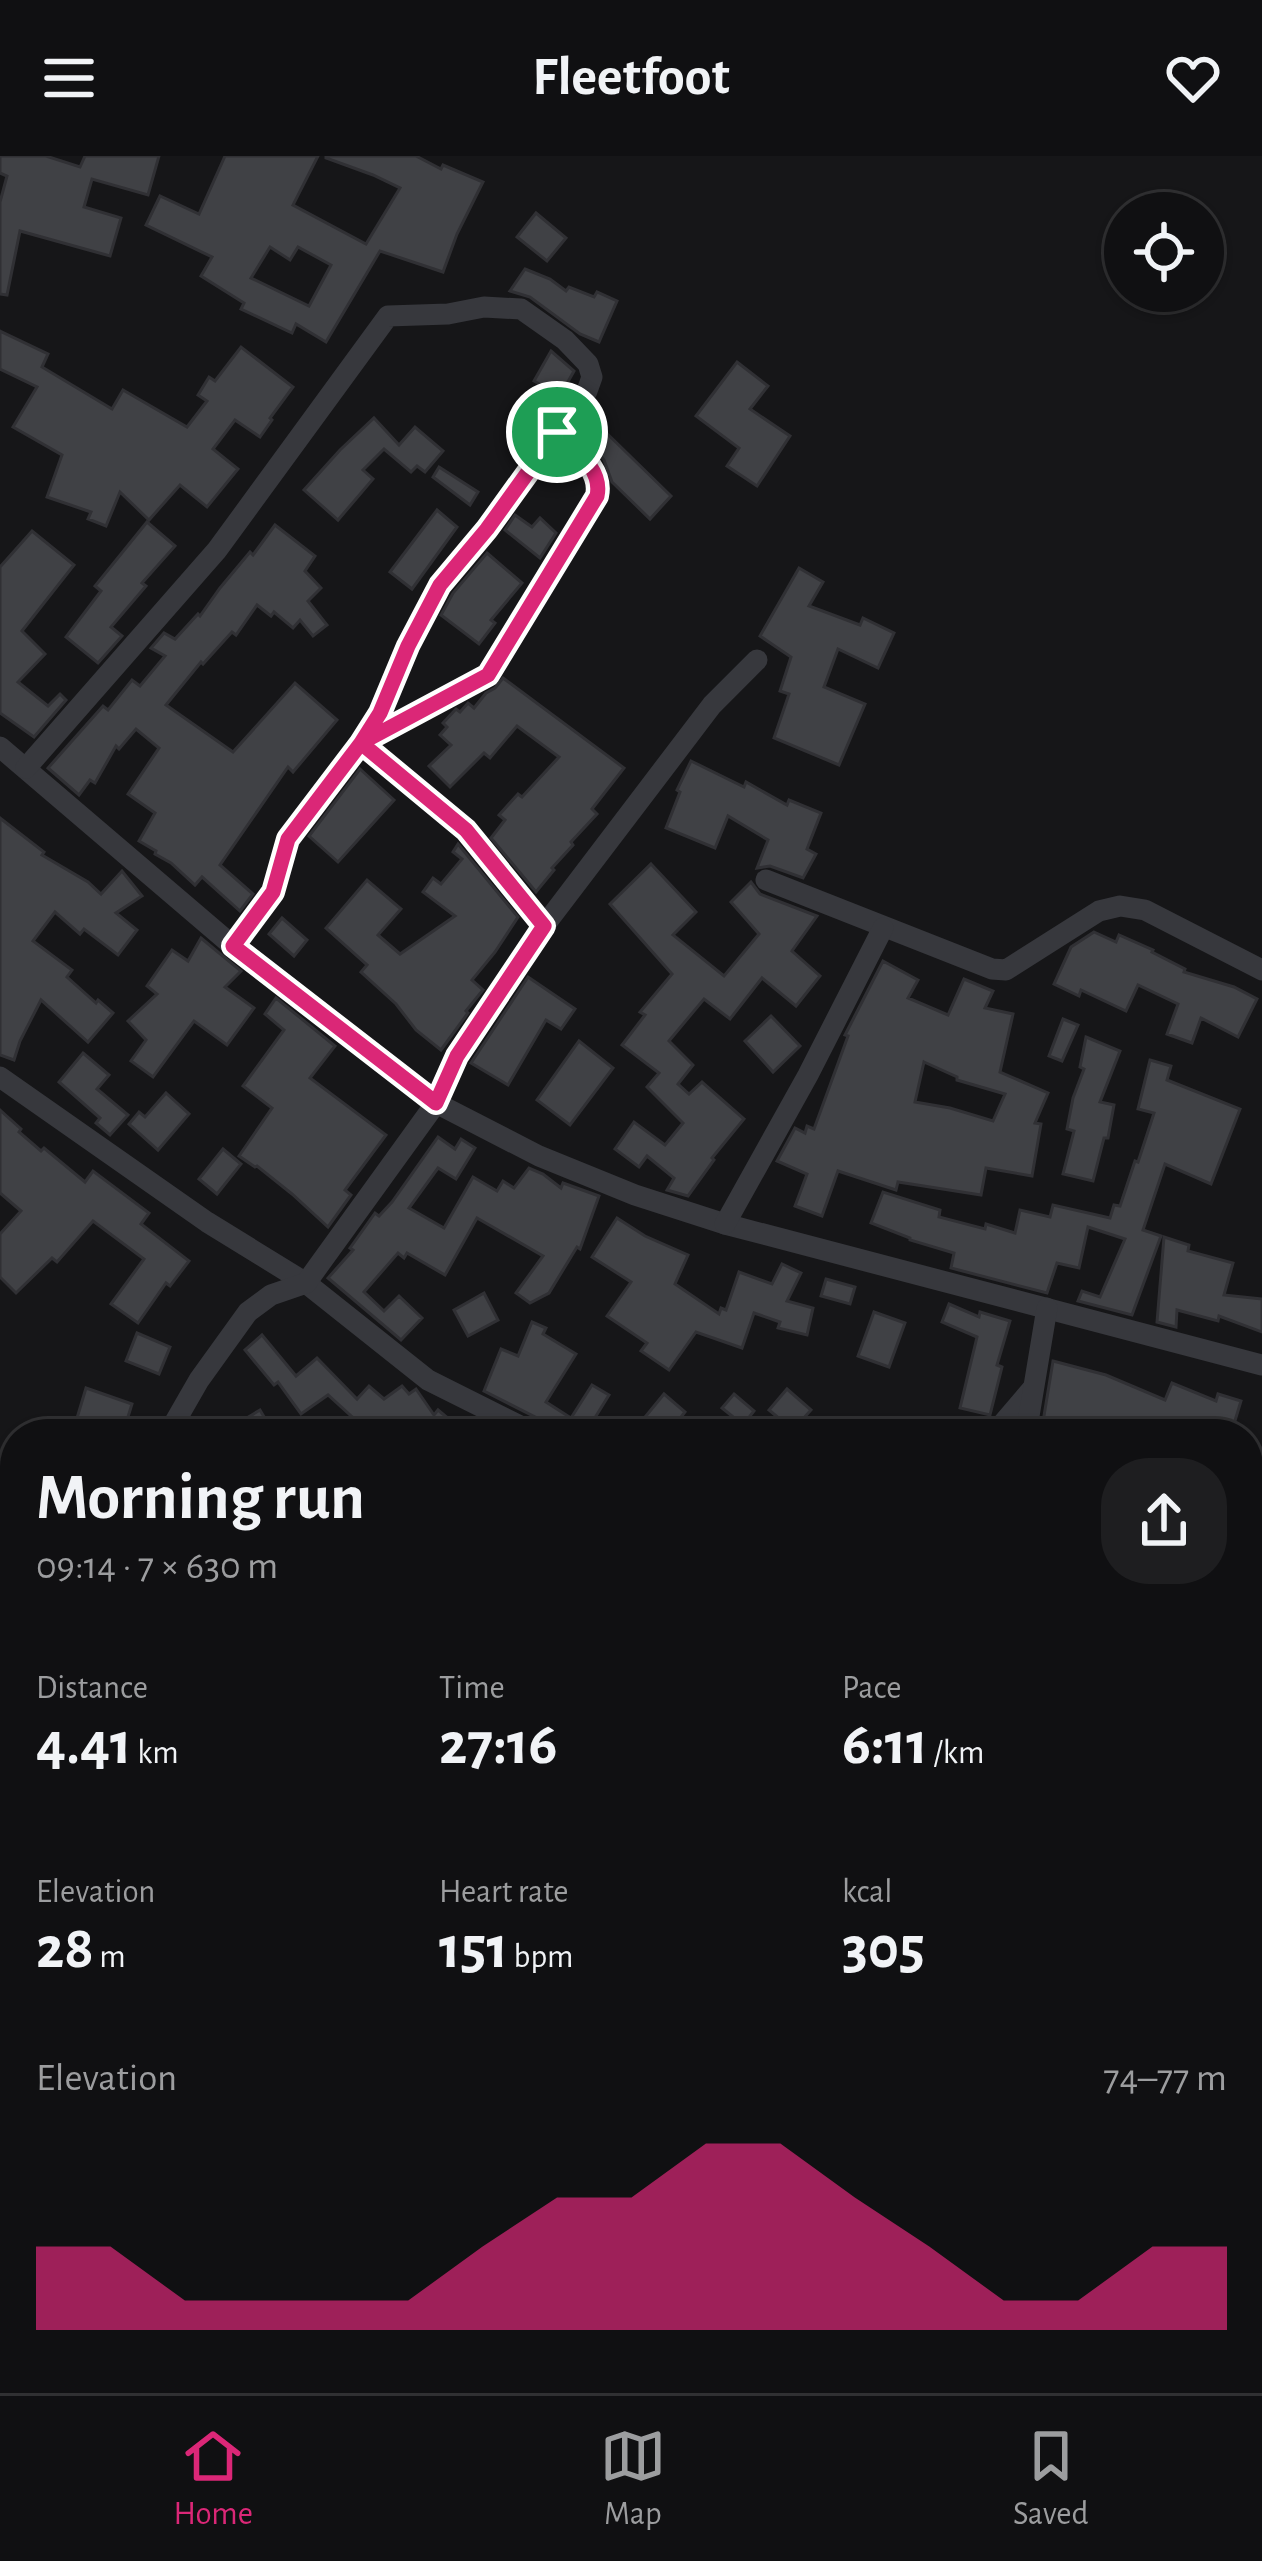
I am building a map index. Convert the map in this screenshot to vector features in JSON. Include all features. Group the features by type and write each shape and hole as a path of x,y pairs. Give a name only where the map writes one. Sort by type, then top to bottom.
{"street":[{"path":"26,768 217,550 388,316 521,308 565,340 588,364 592,377 586,392 487,529 440,585 380,713 288,839 273,892 233,946"},
{"path":"361,743 488,675 597,496 600,484 595,472 557,432"},
{"path":"178,1419 248,1312 271,1295 306,1283 436,1103 457,1056 544,926 712,705 757,660"},
{"path":"361,743 466,830 544,926"},
{"path":"0,747 233,946 436,1103 539,1156 635,1195 725,1224 1262,1365"},
{"path":"766,880 992,970 1006,970 1099,911 1120,906 1144,910 1262,970"},
{"path":"725,1224 883,928"},
{"path":"0,1077 207,1222 306,1283 428,1380 506,1419"},
{"path":"1028,1419 1047,1308"},
{"path":"1006,1419 1033,1387"}],"building":[{"path":"0,156 46,156 80,167 85,156 159,156 148,195 92,179 84,207 121,218 110,256 20,231 7,295 0,294 0,202 7,176 0,173"},
{"path":"225,156 318,156 293,205 366,244 400,188 326,156 416,156 483,182 443,272 380,251 326,342 296,324 292,333 241,309 244,303 201,276 212,257 146,225 160,196 199,214","holes":["270,247 290,260 298,247 331,265 309,306 251,278"]},
{"path":"536,213 566,238 547,261 517,237"},
{"path":"525,269 566,291 569,287 594,297 597,292 617,301 599,342 580,334 530,297 510,291"},
{"path":"0,331 48,354 42,367 112,409 123,390 187,427 207,401 198,395 209,377 215,381 241,347 293,387 260,437 235,420 213,449 238,469 207,507 180,485 149,520 120,492 106,526 88,519 91,512 47,497 62,455 13,427 37,387 0,369"},
{"path":"551,351 574,371 560,396 534,381"},
{"path":"737,362 768,386 750,409 790,436 757,486 727,466 739,448 696,416"},
{"path":"588,415 671,496 650,519 612,482 604,460 577,430"},
{"path":"374,418 399,445 415,427 443,451 425,472 417,466 411,472 384,449 363,470 373,479 338,520 304,490"},
{"path":"439,467 478,492 470,505 433,477"},
{"path":"437,510 457,527 412,589 390,572"},
{"path":"515,515 532,527 540,518 556,533 540,558 505,530"},
{"path":"147,522 175,546 111,627 122,636 98,663 66,637 101,591 95,586"},
{"path":"275,525 315,556 305,571 321,588 308,601 327,625 313,636 300,620 293,628 257,605 236,635 232,632 201,662 166,705 233,752 295,683 337,720 293,772 288,767 220,865 253,894 240,911 202,877 195,885 139,841 155,813 128,794 159,748 136,729 119,749 116,746 95,783 90,780 79,795 48,768 132,680 140,686 165,656 151,648 164,633 175,639 200,616"},
{"path":"32,531 74,565 22,631 45,654 18,682 48,706 60,694 66,700 34,737 0,713 0,567"},
{"path":"487,553 522,583 491,620 495,623 479,644 441,615"},
{"path":"799,568 823,582 809,606 860,625 863,618 894,633 878,668 838,649 824,687 865,704 839,765 774,738 789,694 780,691 791,657 760,636"},
{"path":"503,678 624,768 592,809 597,814 536,892 491,838 505,820 499,815 559,757 517,726 490,758 484,753 450,787 429,766 451,745 440,735 447,727 443,723 468,703 474,708"},
{"path":"691,761 744,787 746,782 787,805 789,800 821,813 807,849 816,854 803,878 770,866 757,868 768,840 728,816 715,848 666,828"},
{"path":"360,769 394,800 338,862 309,836"},
{"path":"0,818 42,855 101,894 122,871 142,896 116,913 137,930 118,955 84,929 80,934 55,912 33,941 72,970 67,977 113,1013 88,1042 41,1000 14,1060 0,1055"},
{"path":"458,844 518,917 472,980 483,990 441,1050 361,972 367,965 326,928 367,880 401,909 378,935 400,954 455,916 423,892 433,878 441,884 462,859 453,852"},
{"path":"651,864 696,912 673,935 724,976 759,934 731,902 751,882 760,894 817,916 792,951 820,976 796,1006 762,978 730,1019 704,999 669,1041 693,1065 678,1084 689,1094 702,1082 744,1119 688,1196 667,1190 674,1178 647,1156 639,1167 615,1149 634,1122 665,1145 683,1123 647,1087 659,1073 622,1045 645,1015 640,1012 672,974 610,904"},
{"path":"282,918 307,940 294,956 269,934"},
{"path":"1094,932 1116,942 1119,935 1153,950 1184,972 1257,999 1238,1037 1201,1018 1192,1043 1167,1034 1178,1004 1138,985 1126,1011 1081,990 1079,996 1054,984 1071,947"},
{"path":"201,938 241,971 225,987 254,1008 227,1045 194,1021 153,1077 131,1061 146,1040 128,1021 157,994 147,986 172,950 188,961"},
{"path":"883,961 918,980 908,998 948,1015 964,979 993,991 985,1008 1013,1014 1000,1072 1048,1093 1035,1123 1041,1124 1032,1176 986,1168 981,1195 898,1182 896,1190 838,1171 822,1216 795,1206 807,1174 777,1161 795,1128 805,1133 807,1126 814,1129 845,1035","holes":["924,1062 1005,1094 993,1121 915,1102"]},
{"path":"528,977 575,1009 561,1029 546,1020 508,1085 471,1063"},
{"path":"276,998 335,1046 310,1078 386,1135 345,1190 351,1195 328,1227 239,1156 272,1108 243,1086 284,1030 265,1014"},
{"path":"771,1016 800,1046 773,1072 745,1041"},
{"path":"1063,1019 1078,1025 1062,1061 1049,1056"},
{"path":"1086,1037 1120,1051 1100,1102 1114,1105 1093,1181 1063,1174 1074,1131 1067,1129 1084,1069 1080,1067"},
{"path":"579,1041 613,1068 570,1125 537,1100"},
{"path":"83,1053 109,1075 97,1089 128,1115 110,1135 96,1123 100,1118 59,1082"},
{"path":"1150,1060 1171,1066 1167,1080 1240,1109 1211,1184 1165,1164 1143,1230 1161,1236 1132,1315 1078,1301 1082,1291 1100,1297 1125,1239 1088,1227 1079,1268 1057,1263 1047,1293 951,1268 954,1253 871,1223 883,1192 940,1210 939,1217 1015,1233 1020,1210 1050,1217 1053,1205 1110,1218 1114,1205 1120,1206 1154,1113 1138,1109"},
{"path":"166,1093 189,1114 158,1150 129,1124 139,1112 145,1117"},
{"path":"0,1110 41,1151 44,1148 85,1182 93,1171 149,1213 141,1224 189,1261 170,1286 166,1283 138,1323 111,1304 144,1259 93,1221 57,1262 52,1258 16,1293 0,1277 0,1234 21,1211 0,1193"},
{"path":"438,1137 455,1149 461,1139 475,1148 456,1179 438,1168 409,1208 444,1228 473,1177 497,1191 503,1181 514,1188 529,1168 561,1188 563,1183 599,1196 580,1249 577,1247 549,1293 530,1303 516,1293 543,1256 477,1218 445,1275 407,1253 404,1258 398,1253 364,1292 384,1311 399,1296 422,1318 401,1340 328,1278 353,1250 350,1248 375,1213 379,1216 392,1202"},
{"path":"223,1149 241,1164 217,1194 199,1179"},
{"path":"617,1218 688,1255 675,1284 719,1314 721,1308 726,1310 739,1272 772,1284 782,1264 801,1273 787,1301 813,1308 807,1335 778,1328 780,1322 754,1313 742,1348 696,1332 669,1370 641,1351 647,1343 607,1316 631,1282 592,1257"},
{"path":"1164,1237 1189,1245 1188,1251 1233,1263 1224,1295 1262,1299 1262,1332 1219,1316 1218,1321 1177,1310 1176,1327 1157,1322"},
{"path":"826,1279 855,1287 850,1304 821,1296"},
{"path":"484,1293 498,1320 468,1336 454,1310"},
{"path":"949,1304 979,1317 980,1312 1010,1321 990,1415 960,1408 977,1337 942,1322"},
{"path":"874,1312 905,1323 889,1367 858,1356"},
{"path":"532,1322 576,1354 546,1402 571,1418 592,1385 609,1395 594,1419 539,1419 484,1391 501,1349 518,1356"},
{"path":"137,1333 170,1347 159,1374 126,1361"},
{"path":"262,1335 296,1376 317,1358 357,1399 369,1386 384,1399 402,1386 409,1394 416,1389 434,1415 438,1410 449,1419 354,1419 328,1395 301,1414 278,1382 274,1385 245,1350"},
{"path":"1053,1361 1106,1375 1165,1400 1172,1383 1216,1401 1218,1394 1241,1401 1236,1419 1043,1419"},
{"path":"86,1388 132,1404 127,1419 77,1418"},
{"path":"787,1389 811,1410 803,1419 780,1419 769,1410"},
{"path":"664,1394 685,1412 680,1419 643,1419"},
{"path":"734,1394 754,1411 748,1419 736,1419 722,1408"},
{"path":"260,1410 265,1419 245,1419"}],"route":[{"path":"557,432 440,585 361,743 466,830 544,926 457,1056 436,1103 233,946 273,892 288,839 361,743 488,675 597,496 600,484 595,472 557,432"}]}
